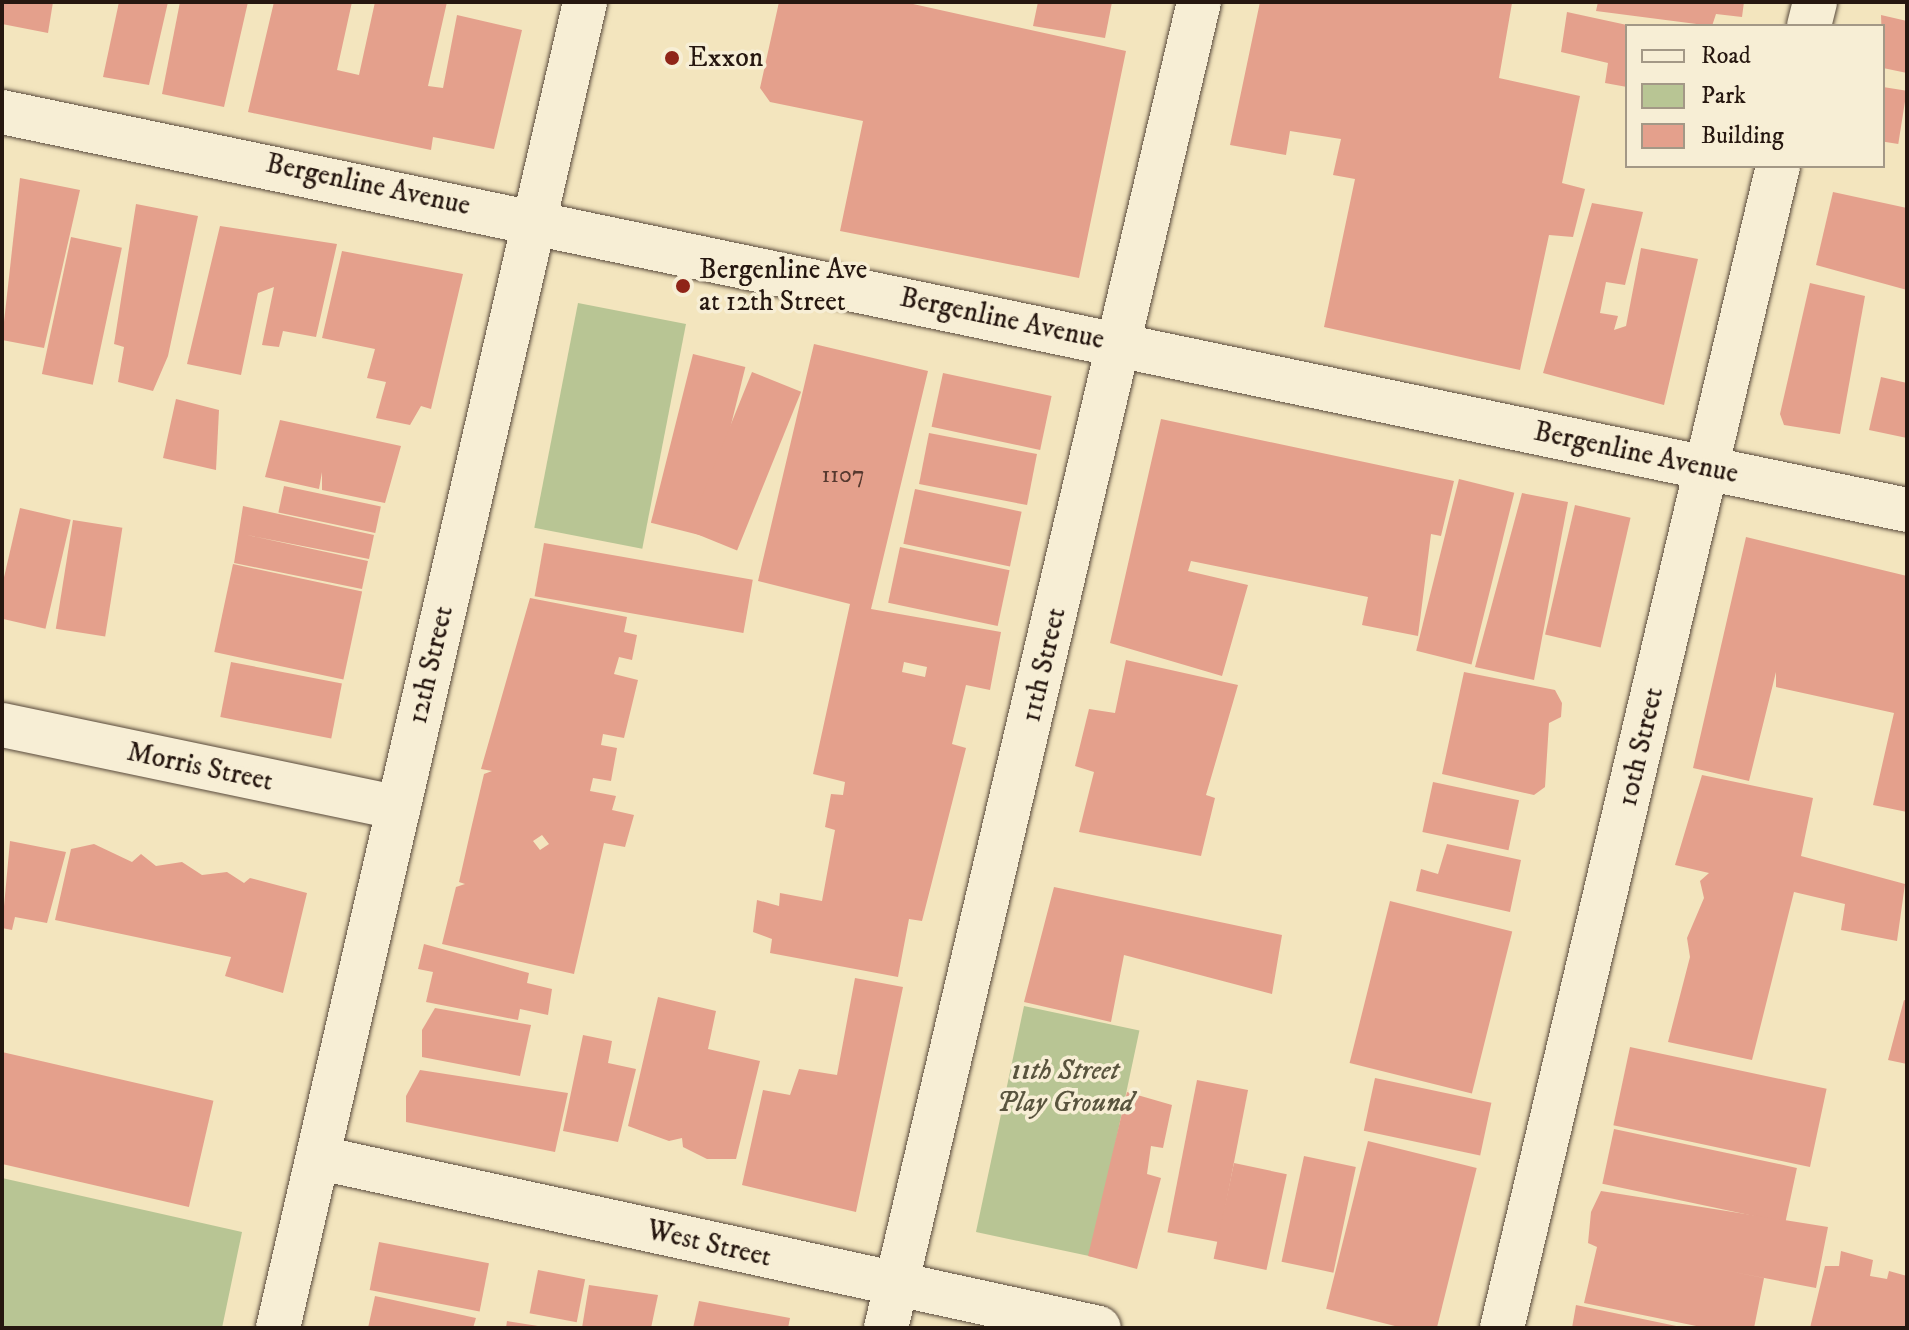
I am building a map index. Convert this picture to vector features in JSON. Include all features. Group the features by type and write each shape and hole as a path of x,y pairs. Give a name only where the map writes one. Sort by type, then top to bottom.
{"street":[{"name":"12th Street","path":"278,1328 320,1158 585,2"},
{"name":"11th Street","path":"886,1328 1199,2"},
{"path":"1810,24 1815,2"},
{"name":"Bergenline Avenue","path":"2,112 1120,343 1907,510"},
{"name":"10th Street","path":"1502,1328 1709,469 1778,168"},
{"name":"Morris Street","path":"2,725 398,808"},
{"name":"West Street","path":"320,1158 895,1286 1099,1328"}],"green space":[{"path":"578,303 686,324 642,549 534,528"},
{"name":"11th Street Play Ground","path":"1024,1006 1139,1031 1091,1256 976,1232"},
{"path":"2,1178 242,1232 222,1328 2,1328"}],"building":[{"path":"2,2 53,2 48,33 2,24"},
{"path":"119,2 168,2 149,85 103,77"},
{"path":"180,2 248,2 224,107 162,94"},
{"path":"274,2 352,2 337,70 359,75 375,2 447,2 428,86 443,88 457,15 522,30 494,149 433,137 431,150 248,112"},
{"path":"779,2 904,2 1126,51 1079,278 840,231 863,121 770,102 760,88"},
{"path":"1038,2 1112,2 1105,38 1033,26"},
{"path":"1260,2 1512,3 1499,78 1580,96 1562,183 1585,189 1573,237 1549,235 1520,370 1324,327 1355,179 1333,175 1341,139 1290,131 1286,155 1230,145"},
{"path":"1598,2 1744,2 1742,17 1716,14 1713,24 1596,11"},
{"path":"1567,12 1625,25 1625,87 1605,83 1608,63 1561,52"},
{"path":"1881,15 1907,21 1907,73 1885,68 1885,24 1881,24"},
{"path":"1885,87 1907,91 1898,144 1885,142"},
{"path":"20,178 80,190 44,348 2,340"},
{"path":"1833,192 1907,208 1907,290 1816,265"},
{"path":"1592,203 1643,212 1625,285 1606,282 1600,313 1618,316 1614,330 1626,326 1641,248 1698,259 1664,405 1543,373"},
{"path":"136,204 198,216 168,356 153,391 118,382 124,347 114,344"},
{"path":"220,226 337,244 316,337 283,331 279,347 262,345 274,287 258,293 241,375 187,364"},
{"path":"71,237 122,248 93,385 42,374"},
{"path":"342,251 463,274 431,409 421,406 410,425 376,418 386,382 367,378 375,349 322,338"},
{"path":"1810,283 1865,296 1840,434 1784,425 1780,414"},
{"path":"814,344 928,371 871,609 1001,632 990,690 966,685 952,744 966,748 922,921 909,919 898,977 770,953 772,939 753,932 757,900 779,906 780,893 822,901 835,830 825,827 831,794 843,795 845,782 813,774 850,604 758,581","holes":["904,662 927,667 925,677 902,672"]},
{"path":"693,354 745,367 703,536 651,523"},
{"path":"752,372 801,392 737,550 688,531"},
{"path":"943,373 1052,396 1040,450 932,427"},
{"path":"1881,377 1907,383 1907,438 1869,430"},
{"path":"176,399 219,410 216,470 163,458"},
{"path":"1161,419 1454,481 1441,536 1431,534 1418,636 1362,625 1368,597 1191,561 1188,571 1248,585 1222,676 1110,643"},
{"path":"280,420 401,446 385,503 322,490 322,472 319,489 265,477"},
{"path":"929,433 1037,454 1027,505 919,484"},
{"path":"1459,479 1514,493 1471,665 1416,651"},
{"path":"284,486 381,507 375,533 278,512"},
{"path":"915,489 1022,512 1010,566 903,544"},
{"path":"1522,493 1568,502 1534,680 1475,667"},
{"path":"1575,505 1631,518 1601,647 1545,635"},
{"path":"243,506 374,535 369,559 247,535 368,561 362,589 234,563"},
{"path":"20,508 71,520 45,629 2,619 2,586"},
{"path":"73,520 122,528 105,636 56,629"},
{"path":"1746,537 1907,576 1907,812 1873,805 1894,713 1776,687 1776,672 1749,781 1693,768"},
{"path":"544,543 753,580 743,633 535,596"},
{"path":"900,547 1010,570 998,626 888,603"},
{"path":"233,564 362,591 343,679 214,652"},
{"path":"530,598 627,617 624,632 637,635 632,660 619,657 614,674 638,680 624,738 603,734 601,745 617,748 611,781 593,778 590,791 616,796 612,810 634,815 625,847 604,843 574,974 442,944 456,887 465,884 459,882 484,774 492,771 481,769","holes":["542,835 549,844 540,850 533,841"]},
{"path":"1126,660 1238,685 1206,795 1215,798 1201,856 1079,832 1094,772 1075,766 1089,709 1115,713"},
{"path":"231,662 342,684 331,739 220,717"},
{"path":"1464,672 1555,690 1562,703 1561,717 1549,723 1545,787 1534,795 1442,774"},
{"path":"1702,775 1813,798 1801,856 1905,884 1897,941 1841,930 1845,904 1794,892 1752,1060 1668,1042 1690,957 1687,938 1704,898 1700,881 1709,873 1675,865"},
{"path":"1433,782 1519,800 1508,850 1422,832"},
{"path":"10,841 66,852 47,923 15,917 12,930 2,928"},
{"path":"94,844 132,862 141,854 156,866 182,862 202,875 227,872 244,883 250,878 307,893 283,993 225,976 231,957 55,920 71,849"},
{"path":"1447,844 1521,860 1510,912 1416,891 1421,869 1438,874"},
{"path":"1054,887 1282,935 1272,994 1124,955 1111,1022 1024,1002"},
{"path":"1390,901 1512,931 1472,1094 1350,1063"},
{"path":"424,944 529,973 527,983 552,989 548,1015 520,1009 518,1020 426,1002 433,972 418,969"},
{"path":"855,978 903,987 856,1212 742,1185 763,1090 790,1095 799,1069 837,1075"},
{"path":"658,997 716,1011 708,1049 760,1061 736,1159 707,1159 683,1147 682,1138 669,1141 628,1126"},
{"path":"1904,1000 1907,1001 1907,1064 1888,1060"},
{"path":"435,1008 531,1025 520,1076 422,1057 422,1030"},
{"path":"583,1035 612,1041 608,1063 636,1069 618,1142 563,1131"},
{"path":"1630,1047 1827,1089 1810,1167 1613,1125"},
{"path":"2,1052 213,1101 189,1207 2,1164"},
{"path":"420,1070 568,1093 555,1152 406,1122 406,1096"},
{"path":"1375,1078 1491,1103 1480,1156 1364,1131"},
{"path":"1197,1080 1248,1090 1218,1242 1167,1232"},
{"path":"1127,1092 1172,1105 1163,1148 1151,1146 1147,1174 1161,1178 1137,1269 1088,1256"},
{"path":"1614,1129 1797,1168 1785,1223 1602,1184"},
{"path":"1368,1141 1477,1168 1437,1328 1403,1328 1326,1309"},
{"path":"1304,1156 1356,1167 1333,1273 1282,1262"},
{"path":"1234,1163 1287,1174 1266,1270 1214,1259"},
{"path":"1601,1191 1828,1227 1816,1288 1723,1270 1764,1278 1754,1328 1706,1328 1584,1303 1597,1247 1588,1243 1591,1212"},
{"path":"379,1242 489,1263 480,1311 370,1290"},
{"path":"1841,1251 1873,1260 1870,1276 1887,1279 1889,1271 1907,1276 1907,1328 1810,1328 1825,1266 1839,1266"},
{"path":"538,1270 585,1279 577,1322 530,1313"},
{"path":"589,1285 658,1295 651,1328 582,1328"},
{"path":"375,1296 476,1318 473,1328 368,1328"},
{"path":"699,1301 790,1318 788,1328 693,1328"},
{"path":"1576,1305 1681,1327 1681,1328 1572,1328"},
{"path":"507,1321 538,1326 538,1328 506,1328"}],"place":[{"name":"Exxon","path":"672,58"},
{"name":"Bergenline Ave at 12th Street","path":"683,286"}]}
